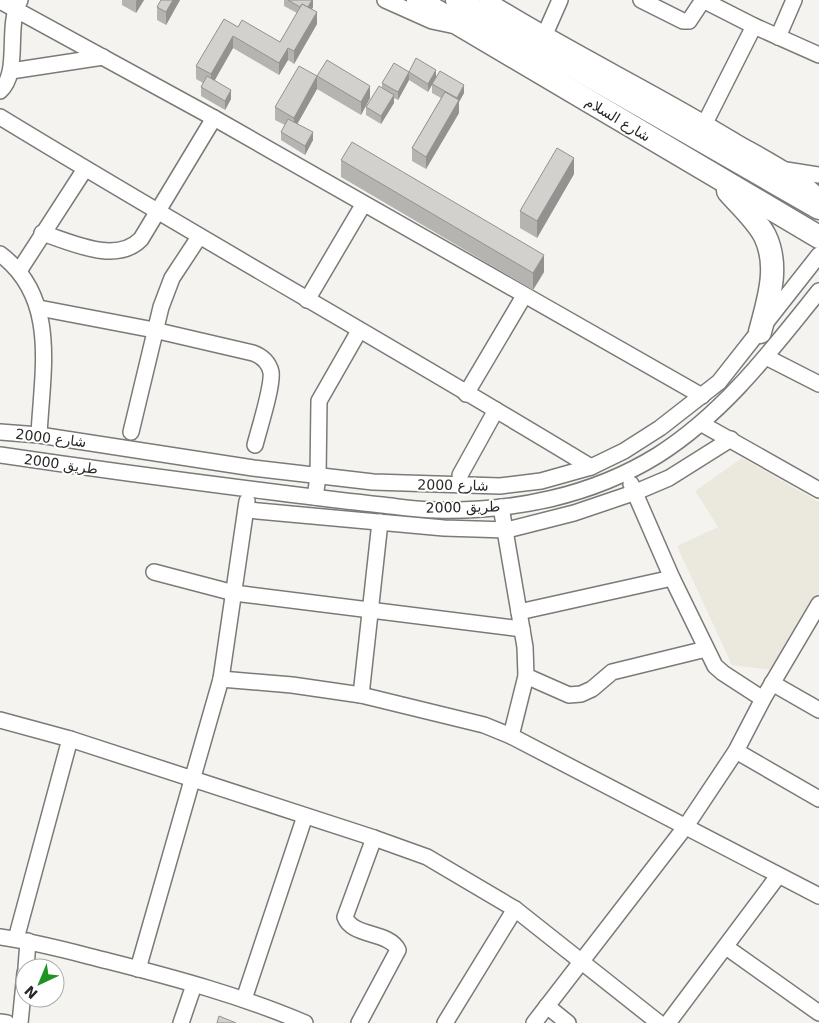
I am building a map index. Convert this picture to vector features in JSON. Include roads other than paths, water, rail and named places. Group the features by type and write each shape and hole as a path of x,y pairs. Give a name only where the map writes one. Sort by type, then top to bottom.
{"highway":[{"name":"شارع السلام","path":"418,0 819,237"},
{"name":"شارع السلام","path":"458,0 819,208"},
{"path":"707,172 729,191 765,236 771,258 772,282 760,332"}],"street":[{"path":"386,0 432,21 466,28"},
{"path":"545,34 560,0"},
{"path":"641,0 683,21 689,21 694,16 703,0 819,56"},
{"path":"778,37 794,0"},
{"path":"0,1 18,5 103,58 214,118 363,205 702,396"},
{"path":"490,1 545,34 705,123 782,169 819,197"},
{"path":"0,14 18,5"},
{"path":"0,91 8,82 11,71 12,23 18,5"},
{"path":"705,123 754,26"},
{"path":"11,71 103,58"},
{"path":"0,117 198,237 591,467"},
{"path":"42,233 106,251 119,252 136,244 214,118"},
{"path":"19,271 85,169"},
{"path":"782,169 819,175"},
{"path":"307,300 363,205"},
{"path":"131,432 154,330 172,278 198,237"},
{"path":"0,254 19,271 31,289 39,308 43,332 39,435"},
{"name":"شارع 2000","path":"0,432 39,435 318,476 373,482 500,486 541,481 591,467 624,451 702,396 719,382 819,255"},
{"name":"طريق 2000","path":"0,455 247,489 436,510 501,507 546,501 582,491 624,473 657,455 702,424 740,388 819,291"},
{"path":"466,394 524,296"},
{"path":"39,308 154,330 253,353 265,361 270,369 271,378 255,445"},
{"path":"315,497 318,476 319,401 359,330"},
{"path":"766,357 819,384"},
{"path":"460,475 496,410"},
{"path":"702,424 819,490"},
{"path":"247,510 444,528 507,530 574,513 636,492 669,478 731,440"},
{"path":"624,473 636,492 672,578 715,666 763,700"},
{"path":"138,969 221,679 247,510 247,489"},
{"path":"501,507 507,530 522,629 526,676 512,736"},
{"path":"361,694 380,522"},
{"path":"154,572 234,593 370,612 522,629"},
{"path":"519,612 672,578"},
{"path":"534,1023 686,826 736,751 772,683 819,604"},
{"path":"526,676 569,695 581,694 592,689 612,672 706,648"},
{"path":"221,679 292,685 361,694 484,725 512,736 819,896"},
{"path":"772,683 819,710"},
{"path":"0,720 70,739 427,857 515,909 659,1023"},
{"path":"25,958 22,940 70,739"},
{"path":"736,751 819,799"},
{"path":"244,1000 305,816"},
{"path":"360,1023 398,950 393,943 350,924 345,917 374,838"},
{"path":"668,1023 778,876"},
{"path":"445,1023 515,909"},
{"path":"0,937 22,940 138,969 244,1000 305,1023"},
{"path":"726,947 819,1013"},
{"path":"181,1023 194,985"},
{"path":"546,1006 568,1023"},
{"path":"20,1023 22,1008"},
{"path":"0,1022 7,1023"}]}
